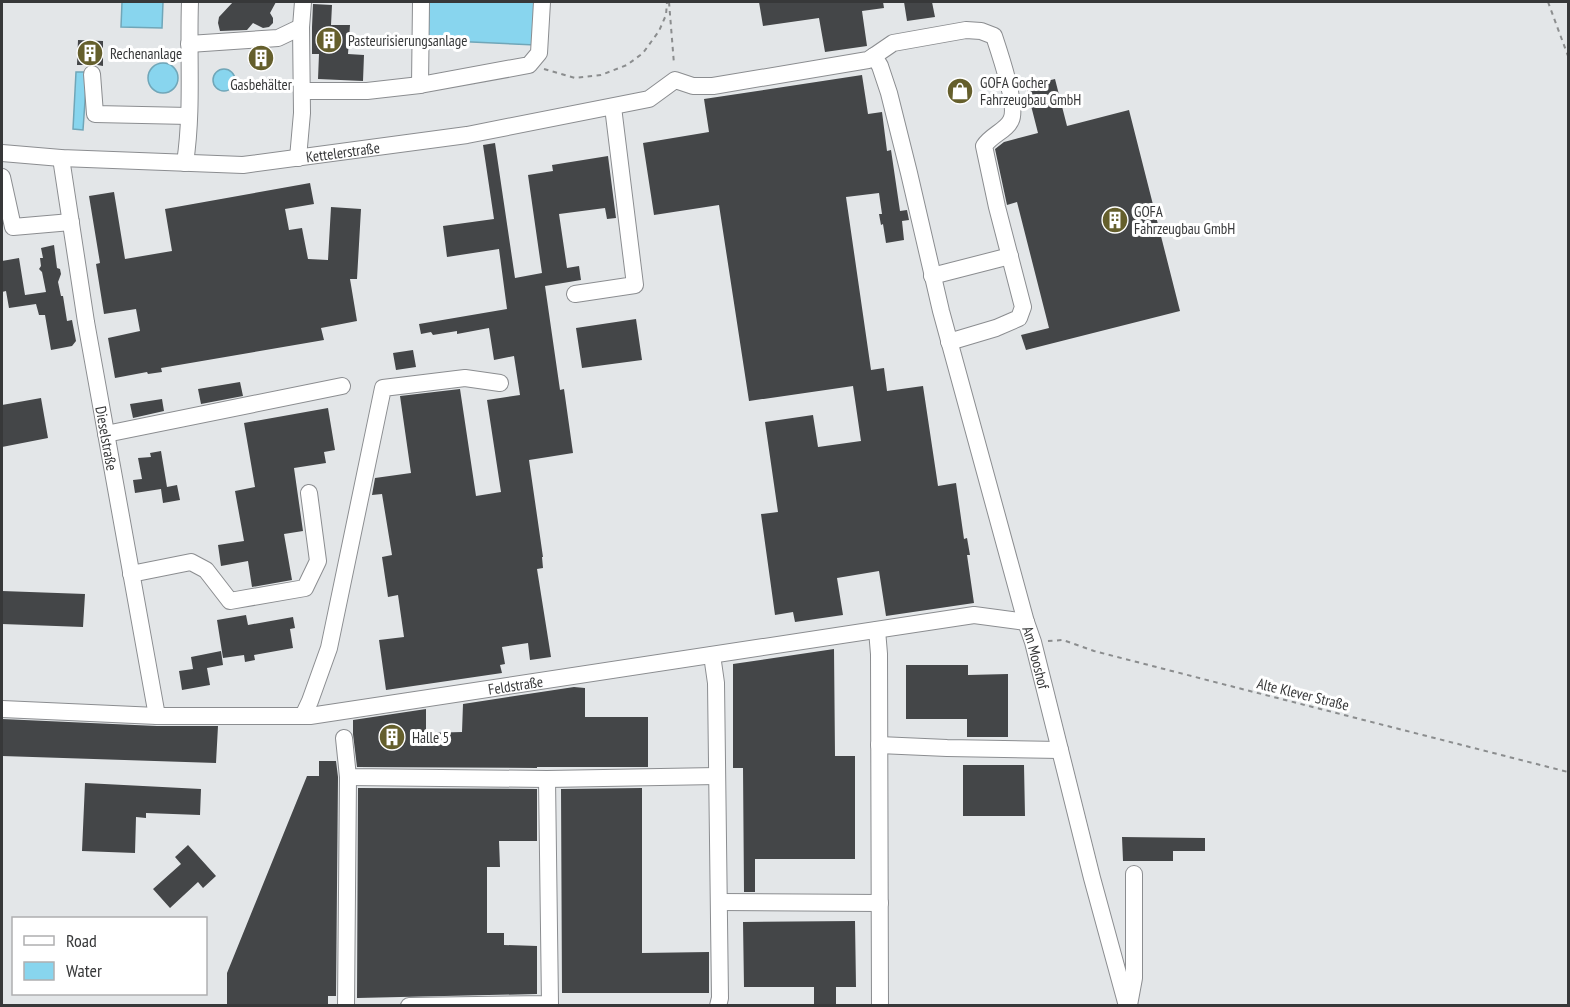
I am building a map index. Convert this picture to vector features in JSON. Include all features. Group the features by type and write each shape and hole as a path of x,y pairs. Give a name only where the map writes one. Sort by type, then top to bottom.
{"street":[{"path":"185,163 189,116 190,2"},
{"path":"298,158 302,113 303,2"},
{"path":"420,85 421,2"},
{"path":"302,91 367,92 420,85 529,65 539,53 542,2"},
{"path":"189,44 278,38 302,27"},
{"path":"675,80 693,86 713,86 868,60 893,43 966,30 981,31 994,36 1005,69 1013,111 1011,120 988,139 984,146 1023,307 1019,318 996,328 949,342"},
{"name":"Am Mooshof","path":"873,56 880,66 889,93 940,311 1033,642 1092,878 1128,1005"},
{"path":"92,74 95,114 189,116"},
{"name":"Kettelerstraße","path":"2,153 61,158 243,165 467,135 612,107 649,99 675,80"},
{"path":"575,294 635,285 612,107"},
{"name":"Dieselstraße","path":"61,158 86,322 157,716"},
{"path":"2,177 13,228 71,222"},
{"path":"933,276 1010,256"},
{"path":"303,716 328,648 383,388 465,378 500,383"},
{"path":"106,434 342,386"},
{"path":"131,574 192,562 206,570 230,601 305,588 318,561 309,493"},
{"name":"Feldstraße","path":"2,709 157,716 310,716 974,615 1026,622"},
{"path":"877,630 879,654 880,1005"},
{"path":"712,655 716,683 720,998 718,1005"},
{"path":"344,738 348,777 346,1005"},
{"path":"879,746 1060,750"},
{"path":"348,777 547,779 717,776"},
{"path":"409,1005 550,1005 547,779"},
{"path":"1128,1005 1134,978 1134,874"},
{"path":"718,902 880,903"}],"path":[{"path":"529,65 575,78 601,75 627,65 643,53 659,31 666,15 668,2"},
{"path":"668,2 675,80"},
{"path":"1548,2 1569,56"},
{"name":"Alte Klever Straße","path":"1033,642 1063,640 1094,651 1569,772"}],"water":[{"path":"122,2 163,2 162,28 121,27"},
{"path":"429,2 537,2 535,45 428,40"},
{"path":"163,63 174,67 178,78 174,89 163,93 152,89 148,78 152,67"},
{"path":"224,69 232,72 235,80 232,88 224,91 216,88 213,80 216,72"},
{"path":"76,72 87,72 83,130 73,129"}],"building":[{"path":"233,2 276,2 270,13 273,23 263,28 253,23 247,30 220,31 219,17"},
{"path":"759,2 883,2 884,8 862,11 867,46 825,52 819,18 763,26"},
{"path":"904,2 932,2 935,17 907,21"},
{"name":"Pasteurisierungsanlage","path":"313,4 332,5 331,25 350,25 348,54 364,55 363,81 318,79 319,54 312,54"},
{"name":"Rechenanlage","path":"78,40 103,41 103,66 77,65"},
{"name":"Gasbehälter","path":"268,49 273,55 271,66 264,71 255,70 250,66 248,61 251,50"},
{"path":"862,75 868,114 882,112 887,151 891,150 900,211 907,210 909,220 902,221 904,240 886,243 879,214 882,214 879,193 846,197 871,370 884,368 887,391 923,386 938,486 956,483 964,539 967,538 970,555 967,555 974,603 886,616 879,571 837,578 843,615 795,622 793,612 775,615 761,514 778,512 765,422 813,415 818,447 861,441 853,386 749,401 719,205 654,215 643,143 709,132 704,99"},
{"path":"1055,79 1067,126 1129,110 1180,311 1026,350 1021,335 1049,328 1017,202 1007,205 995,149 1004,142 1038,133 1026,86"},
{"path":"495,143 515,278 542,273 528,175 553,171 552,165 608,156 616,218 607,219 605,208 559,214 567,268 579,266 581,280 545,286 560,390 564,389 573,453 529,460 543,557 543,568 537,569 551,657 530,660 528,643 502,647 505,664 500,665 502,673 386,690 379,640 404,637 398,595 388,597 382,557 392,555 382,494 372,495 375,478 411,473 400,396 460,389 476,496 501,492 487,400 520,395 514,356 494,360 489,328 457,334 457,331 433,335 431,332 421,334 419,324 507,309 499,249 447,257 443,226 494,219 483,145"},
{"path":"310,183 314,204 285,209 289,230 302,228 308,259 328,260 331,207 361,209 357,279 350,279 357,321 321,328 324,340 161,368 162,372 148,374 147,372 115,378 108,338 140,331 136,309 104,314 96,264 100,263 89,196 114,192 125,259 172,251 165,209"},
{"path":"54,245 57,268 60,269 61,274 58,282 61,296 63,296 67,321 72,320 76,341 72,346 51,350 45,315 39,315 36,304 9,308 6,291 2,292 2,261 19,258 25,295 46,292 42,272 39,269 40,258 43,258 41,248"},
{"path":"636,319 642,360 582,368 576,328"},
{"path":"413,350 416,367 396,370 393,353"},
{"path":"240,382 243,396 201,404 198,389"},
{"path":"41,398 48,438 2,447 2,405"},
{"path":"162,399 164,411 133,418 130,404"},
{"path":"328,408 335,450 324,452 326,463 294,468 303,531 284,534 292,580 252,587 248,561 221,566 218,545 244,541 235,491 255,487 244,423"},
{"path":"161,451 167,487 177,485 180,500 163,503 161,489 135,493 133,480 142,479 138,458 151,457 150,453"},
{"path":"2,591 85,594 83,627 2,624"},
{"path":"246,615 248,625 293,617 295,628 290,629 293,648 254,655 255,660 245,662 244,655 223,658 217,620"},
{"path":"834,649 835,756 855,756 855,859 755,859 755,892 744,892 743,768 733,768 733,664"},
{"path":"221,651 223,665 207,668 210,685 182,690 179,671 193,669 191,657"},
{"path":"906,665 968,665 968,675 1008,674 1008,737 967,737 967,719 906,719"},
{"path":"574,687 585,688 585,717 648,717 648,767 357,767 353,720 426,709 426,733 462,732 463,704"},
{"path":"2,719 157,726 218,726 216,763 2,756"},
{"path":"319,761 336,761 338,777 336,996 328,996 328,1005 227,1005 227,973 307,776 319,776"},
{"path":"963,765 1024,765 1025,816 963,816"},
{"path":"85,783 201,789 200,815 146,813 146,818 136,817 135,853 82,851"},
{"path":"358,788 537,789 537,841 499,841 500,867 487,867 487,933 504,933 504,945 537,946 537,994 357,998"},
{"path":"642,788 642,953 709,952 709,993 562,993 561,789"},
{"path":"1122,837 1205,838 1205,851 1173,851 1173,861 1123,861"},
{"path":"188,845 216,876 203,888 198,882 170,908 153,889 181,864 175,857"},
{"path":"855,921 856,987 836,987 836,1005 814,1005 814,987 744,987 743,922"}],"place":[{"name":"Pasteurisierungsanlage","path":"329,40"},
{"name":"Rechenanlage","path":"90,53"},
{"name":"Gasbehälter","path":"261,58"},
{"name":"GOFA Gocher Fahrzeugbau GmbH","path":"960,91"},
{"name":"GOFA Fahrzeugbau GmbH","path":"1115,220"},
{"name":"Halle 5","path":"392,737"}]}
